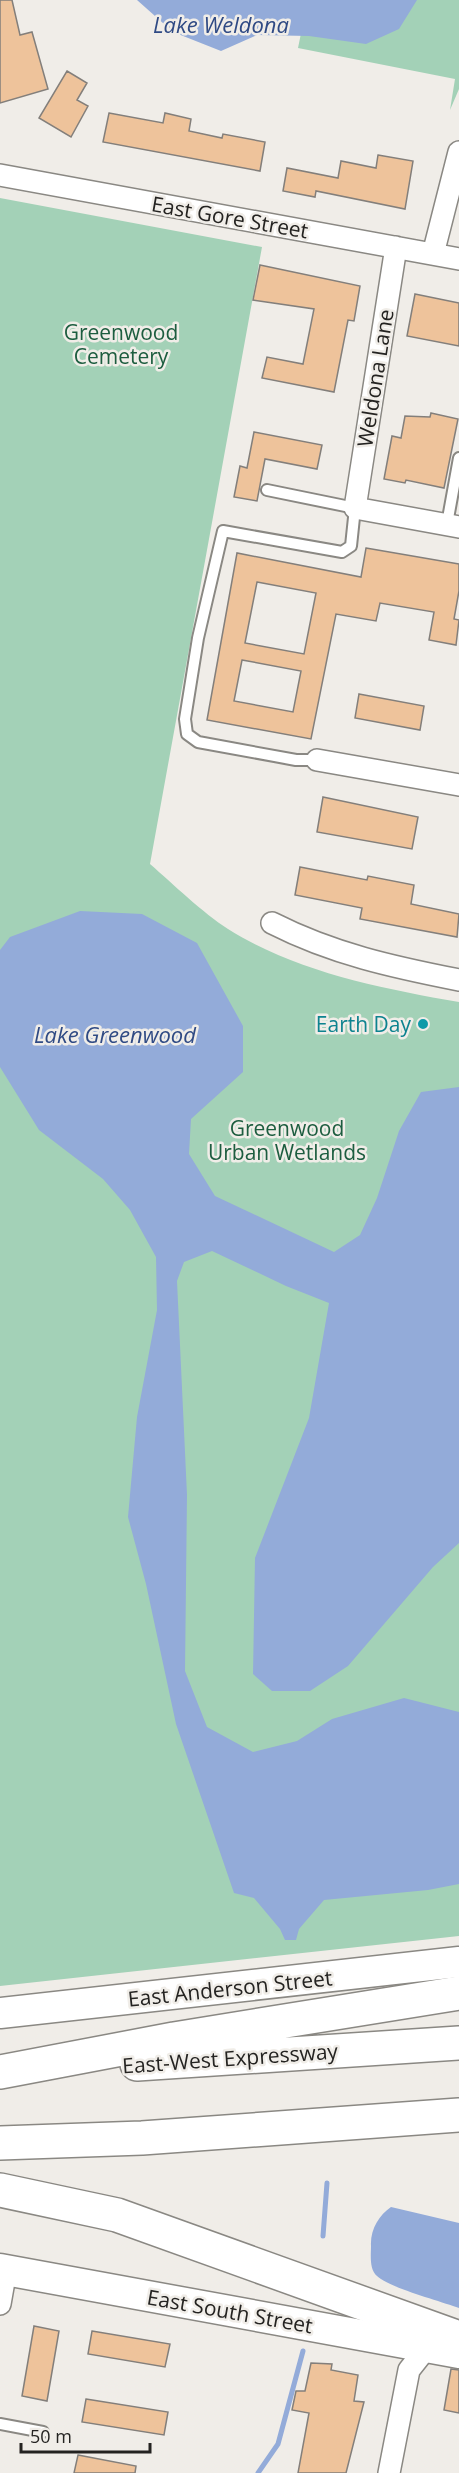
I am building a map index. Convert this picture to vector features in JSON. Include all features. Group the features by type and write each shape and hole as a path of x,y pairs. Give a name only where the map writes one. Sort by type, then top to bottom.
{"highway":[{"path":"0,2073 174,2039 459,1992"},
{"name":"East-West Expressway","path":"0,2073 459,2043"},
{"path":"0,2143 142,2138 459,2115"},
{"path":"0,2190 117,2215 459,2338"}],"main road":[{"name":"East Anderson Street","path":"0,2013 459,1962"},
{"name":"East South Street","path":"3,2270 459,2353"}],"street":[{"path":"433,255 459,152"},
{"name":"East Gore Street","path":"0,175 459,259"},
{"name":"Weldona Lane","path":"355,508 396,248"},
{"path":"355,508 453,525"},
{"path":"317,760 459,785"},
{"path":"272,923 322,946 355,957 459,980"},
{"path":"0,2304 3,2270"},
{"path":"389,2473 410,2370 428,2346"}],"lane":[{"path":"453,525 459,458"},
{"path":"267,490 355,508 351,546 342,552 223,531 198,638 185,719 187,734 198,742 296,760 317,760"},
{"path":"0,2424 43,2432"}],"green space":[{"path":"328,0 459,0 459,89 450,110 455,79 298,48 307,4"},
{"path":"0,198 262,247 150,864 218,922 254,944 282,957 369,984 459,1002 459,1936 0,1986"}],"water":[{"name":"Lake Weldona","path":"137,0 417,0 399,29 366,44 309,36 257,35 221,51 173,32"},
{"name":"Lake Greenwood","path":"80,911 142,914 197,943 243,1026 243,1072 191,1119 189,1154 215,1196 334,1252 360,1235 377,1198 399,1131 421,1092 459,1087 459,1543 433,1567 348,1666 310,1691 272,1691 253,1674 255,1558 309,1418 329,1303 286,1286 212,1251 184,1262 177,1281 187,1495 185,1671 207,1727 253,1752 297,1741 332,1719 404,1698 459,1712 459,1884 428,1890 324,1900 299,1929 296,1940 285,1940 280,1929 254,1898 234,1893 176,1724 146,1584 128,1517 137,1417 157,1310 156,1257 130,1210 103,1179 39,1130 0,1067 0,950 10,937"},
{"path":"391,2207 459,2223 459,2308 383,2281 374,2273 371,2262 372,2234 379,2219"}],"building":[{"path":"0,0 12,0 20,35 32,32 48,89 0,103"},
{"path":"67,71 87,83 77,100 88,106 71,137 39,118"},
{"path":"109,113 163,123 165,113 191,119 189,131 222,138 223,134 265,142 260,171 103,142"},
{"path":"378,155 413,161 405,209 316,191 315,197 283,191 287,168 338,178 341,161 376,168"},
{"path":"260,265 360,286 354,321 348,320 334,392 262,378 267,357 303,364 314,309 253,300"},
{"path":"415,294 459,303 459,346 407,336"},
{"path":"431,413 458,419 444,488 406,480 405,483 384,479 392,436 401,438 405,416 430,417"},
{"path":"254,432 322,445 317,469 265,459 257,501 234,497 240,466 247,468"},
{"path":"366,548 459,564 459,591 454,619 459,620 456,645 429,640 434,612 380,603 376,621 336,614 311,739 207,720 237,553 361,577","holes":["257,582 316,593 304,654 245,643","242,660 301,671 293,712 234,701"]},
{"path":"359,694 424,706 420,730 355,718"},
{"path":"323,797 418,817 412,849 317,832"},
{"path":"300,867 367,880 368,876 414,885 411,904 459,914 457,937 360,919 362,908 295,895"},
{"path":"34,2326 59,2331 47,2401 22,2396"},
{"path":"92,2331 170,2344 165,2367 88,2354"},
{"path":"311,2363 332,2364 331,2370 358,2375 354,2401 364,2402 346,2473 298,2473 309,2413 292,2410 296,2391 305,2391"},
{"path":"451,2369 459,2370 459,2413 444,2410"},
{"path":"86,2399 168,2412 164,2435 82,2422"},
{"path":"78,2455 136,2466 135,2473 74,2473"}],"waterway":[{"path":"323,2236 327,2183"},
{"path":"258,2473 278,2444 303,2351"}],"place":[{"name":"Earth Day","path":"423,1024"}],"park label":[{"name":"Greenwood Cemetery","path":"121,344"},
{"name":"Greenwood Urban Wetlands","path":"287,1140"}]}
